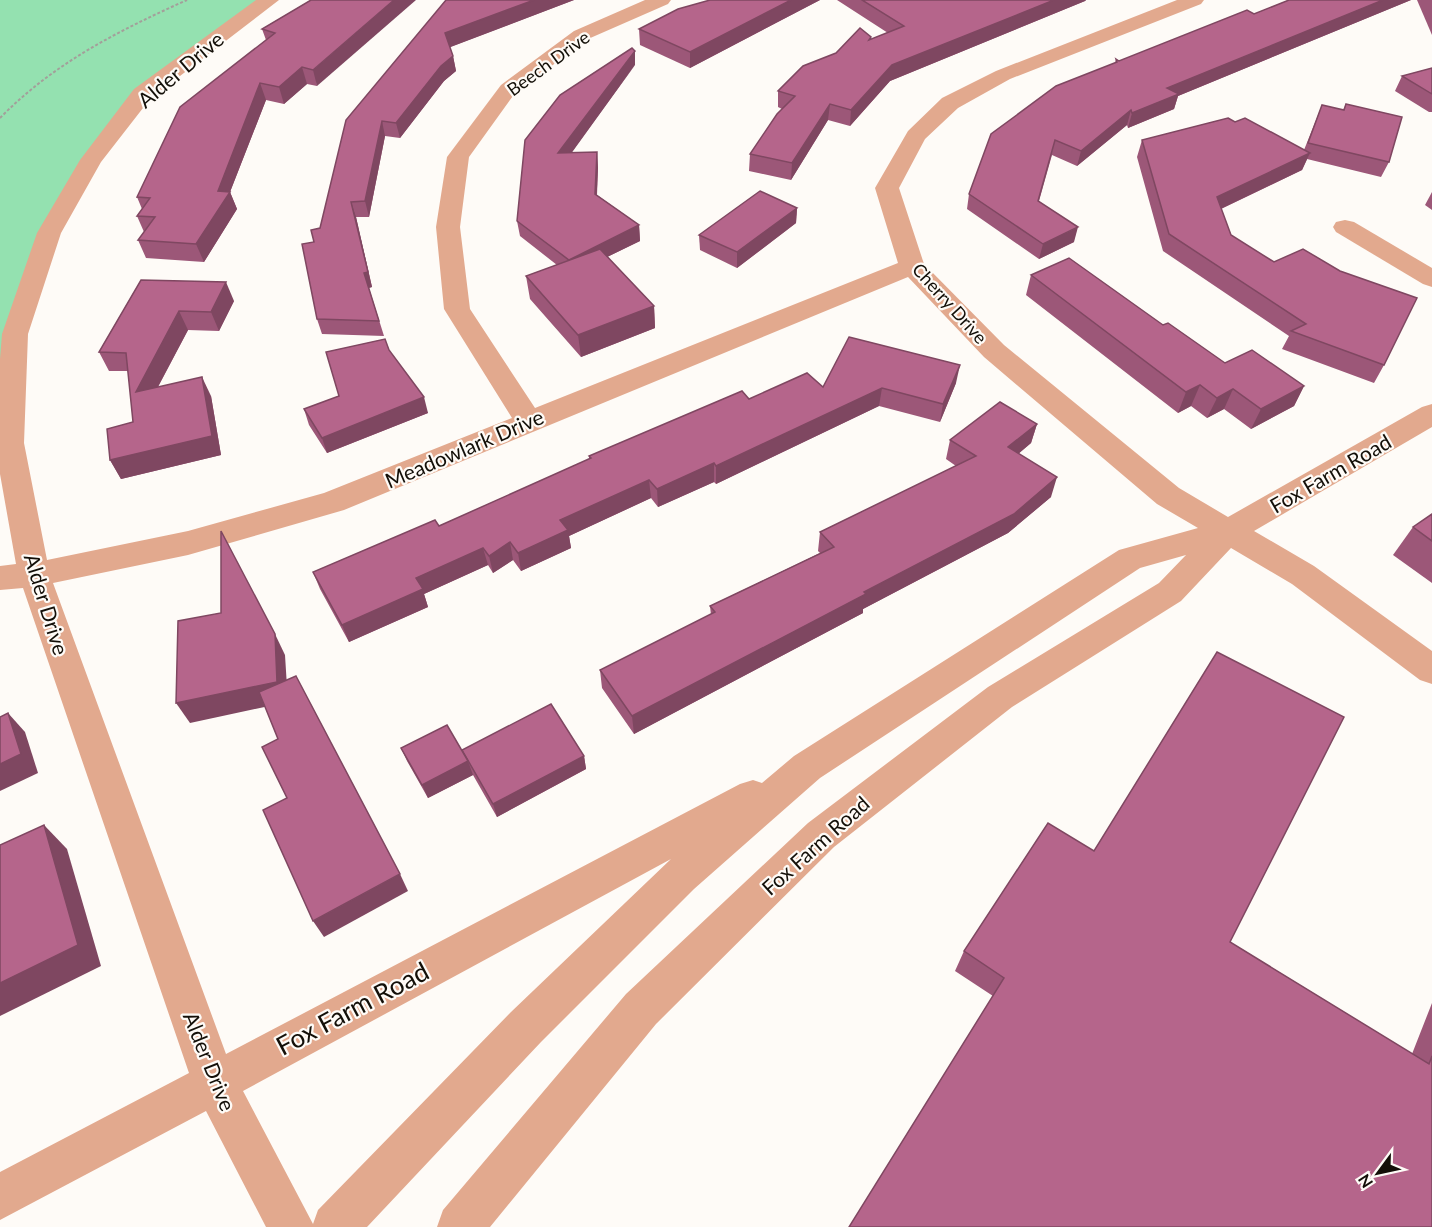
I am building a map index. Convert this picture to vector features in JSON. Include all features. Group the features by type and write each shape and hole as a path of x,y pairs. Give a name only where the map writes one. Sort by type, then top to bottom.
{"street":[{"name":"Alder Drive","path":"269,0 142,94 91,160 48,232 15,334 9,443 34,574 214,1081 291,1227"},
{"name":"Beech Drive","path":"529,421 457,309 448,227 458,157 508,89 581,35 661,0"},
{"name":"Cherry Drive","path":"1194,0 1003,75 950,103 916,136 887,188 912,266 1012,367 1168,496 1303,574 1432,670"},
{"path":"1345,227 1432,279"},
{"name":"Meadowlark Drive","path":"0,578 34,574 188,543 333,502 912,266"},
{"name":"Fox Farm Road","path":"0,1197 807,767 1130,560 1228,531 1432,414"},
{"name":"Fox Farm Road","path":"460,1227 641,1009 820,835 1000,697 1170,592 1228,531"},
{"name":"Fox Farm Road","path":"335,1227 526,1027 672,884 807,767"}],"path":[{"path":"0,118 24,91 95,41 188,0"}],"green space":[{"path":"0,0 270,0 142,94 49,233 0,402"}],"building":[{"path":"311,0 394,0 313,70 302,67 279,87 260,83 218,191 230,192 196,244 138,240 155,217 137,216 150,198 137,197 180,107 275,33 262,29"},
{"path":"446,0 534,0 445,33 453,56 441,66 396,123 382,121 365,201 351,202 368,272 364,273 379,321 317,319 302,244 314,242 311,230 320,228 346,120"},
{"path":"710,0 791,0 690,52 639,29 678,9"},
{"path":"862,0 1054,0 892,65 851,110 830,104 792,163 750,154 777,114 795,96 778,91 803,66 836,53 860,28 871,37 869,40 904,26"},
{"path":"1289,0 1383,0 1167,88 1179,94 1132,113 1131,110 1081,151 1055,140 1038,201 1078,227 1043,244 969,194 991,134 1056,86 1117,62 1116,59 1119,61 1247,10 1254,14"},
{"path":"632,48 635,51 558,153 597,152 595,194 639,225 569,260 517,221 525,140 560,95"},
{"path":"1432,68 1432,94 1402,76"},
{"path":"1346,104 1402,117 1389,162 1308,143 1322,105 1344,110"},
{"path":"1228,118 1235,122 1245,118 1310,153 1217,197 1231,235 1274,262 1303,249 1340,271 1417,298 1384,365 1291,331 1306,324 1169,234 1142,140"},
{"path":"760,191 797,208 737,252 699,235"},
{"path":"600,249 654,306 578,335 526,276"},
{"path":"1069,258 1163,325 1168,323 1225,363 1252,350 1304,386 1261,409 1233,389 1217,398 1200,385 1186,392 1031,275"},
{"path":"141,280 226,282 211,312 179,311 136,392 202,377 212,436 110,460 107,429 133,422 126,353 99,352"},
{"path":"849,337 960,365 943,404 882,388 716,466 714,463 657,489 649,480 560,520 568,530 518,553 510,542 489,556 483,548 416,578 423,589 342,625 313,572 435,520 439,526 591,458 589,456 742,391 749,399 807,373 823,387"},
{"path":"385,339 389,350 424,397 322,438 304,409 339,396 326,352"},
{"path":"1000,402 1037,424 1008,447 1057,477 1014,514 632,716 600,670 715,612 710,606 834,547 820,532 976,456 950,440"},
{"path":"1432,514 1432,541 1413,527"},
{"path":"221,531 275,634 277,682 176,703 178,621 221,613"},
{"path":"1217,652 1344,717 1230,942 1429,1064 1432,1056 1432,1227 849,1227 1004,978 964,951 1048,823 1094,851"},
{"path":"296,676 400,874 313,921 263,810 287,798 262,747 278,739 259,692"},
{"path":"551,704 584,756 493,804 462,750"},
{"path":"8,713 21,754 0,764 0,717"},
{"path":"447,725 468,761 422,785 401,748"},
{"path":"44,825 78,945 0,983 0,845"}]}
